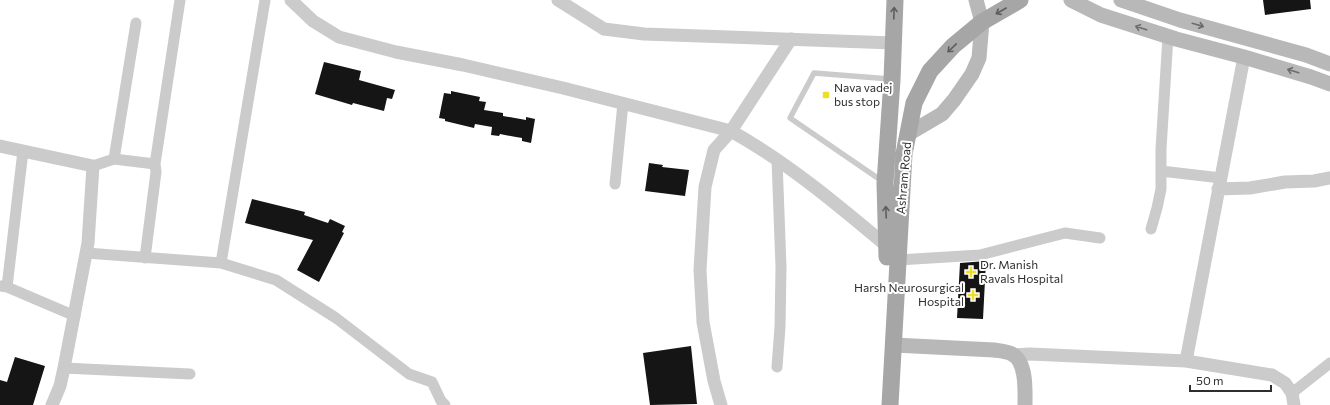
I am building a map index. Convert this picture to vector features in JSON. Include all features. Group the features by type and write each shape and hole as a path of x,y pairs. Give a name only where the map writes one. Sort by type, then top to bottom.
{"main road":[{"name":"Ashram Road","path":"890,405 894,345 893,253 885,183 892,80 895,0"},
{"path":"908,134 942,114 972,74 979,58 982,22 976,0"},
{"name":"Ashram Road","path":"879,405 904,154 914,103 930,72 954,46 982,22 1020,0"},
{"path":"1071,0 1101,14 1168,36 1244,56 1330,84"},
{"path":"1121,0 1180,20 1306,55 1330,64"},
{"path":"894,345 994,350 1005,351 1014,355 1019,361 1023,371 1026,405"}],"street":[{"path":"145,258 156,172 155,164 180,0"},
{"path":"221,263 265,0"},
{"path":"558,0 604,29 644,34 893,43"},
{"path":"296,2 313,21 339,37 396,52 463,65 563,88 731,131 756,145 836,202 893,253 980,255 1065,233 1100,238"},
{"path":"114,160 136,23"},
{"path":"1151,229 1158,208 1161,189 1168,36"},
{"path":"721,405 714,381 703,322 700,270 705,187 714,150 731,131 791,39"},
{"path":"1186,361 1244,56"},
{"path":"615,184 623,103"},
{"path":"0,146 93,166 114,160 155,164"},
{"path":"22,151 4,287 75,316"},
{"path":"777,160 781,267 780,327 777,367"},
{"path":"52,405 60,386 64,368 88,243 93,166"},
{"path":"1161,171 1219,184 1250,188 1285,182 1314,181 1330,178"},
{"path":"86,253 221,263 276,280 329,314 409,374 432,382 440,401 445,405"},
{"path":"1014,355 1030,354 1186,361 1272,375 1285,383 1293,399 1330,363"},
{"path":"64,368 190,374"}],"lane":[{"path":"885,183 790,118 814,74 892,80"}],"building":[{"path":"1263,0 1310,0 1311,9 1265,15"},
{"path":"324,62 361,71 359,80 395,90 392,99 387,98 384,111 353,103 352,105 315,94"},
{"path":"451,91 480,97 479,101 486,102 484,110 503,113 503,116 526,120 526,117 535,119 531,143 522,141 522,138 500,134 499,136 491,135 492,127 475,124 474,128 445,121 445,119 439,118 444,93 451,94"},
{"path":"649,163 663,165 662,167 689,170 685,196 645,191"},
{"path":"252,199 305,212 304,215 328,223 330,219 345,226 342,232 344,233 319,282 297,270 313,240 245,223"},
{"path":"986,261 983,319 957,318 960,263"},
{"path":"691,346 697,404 650,405 643,353"},
{"path":"15,357 45,366 33,405 0,405 0,380 7,382"}],"place":[{"name":"Nava vadej bus stop","path":"826,95"},
{"name":"Dr. Manish Ravals Hospital","path":"971,272"},
{"name":"Harsh Neurosurgical Hospital","path":"973,295"}]}
